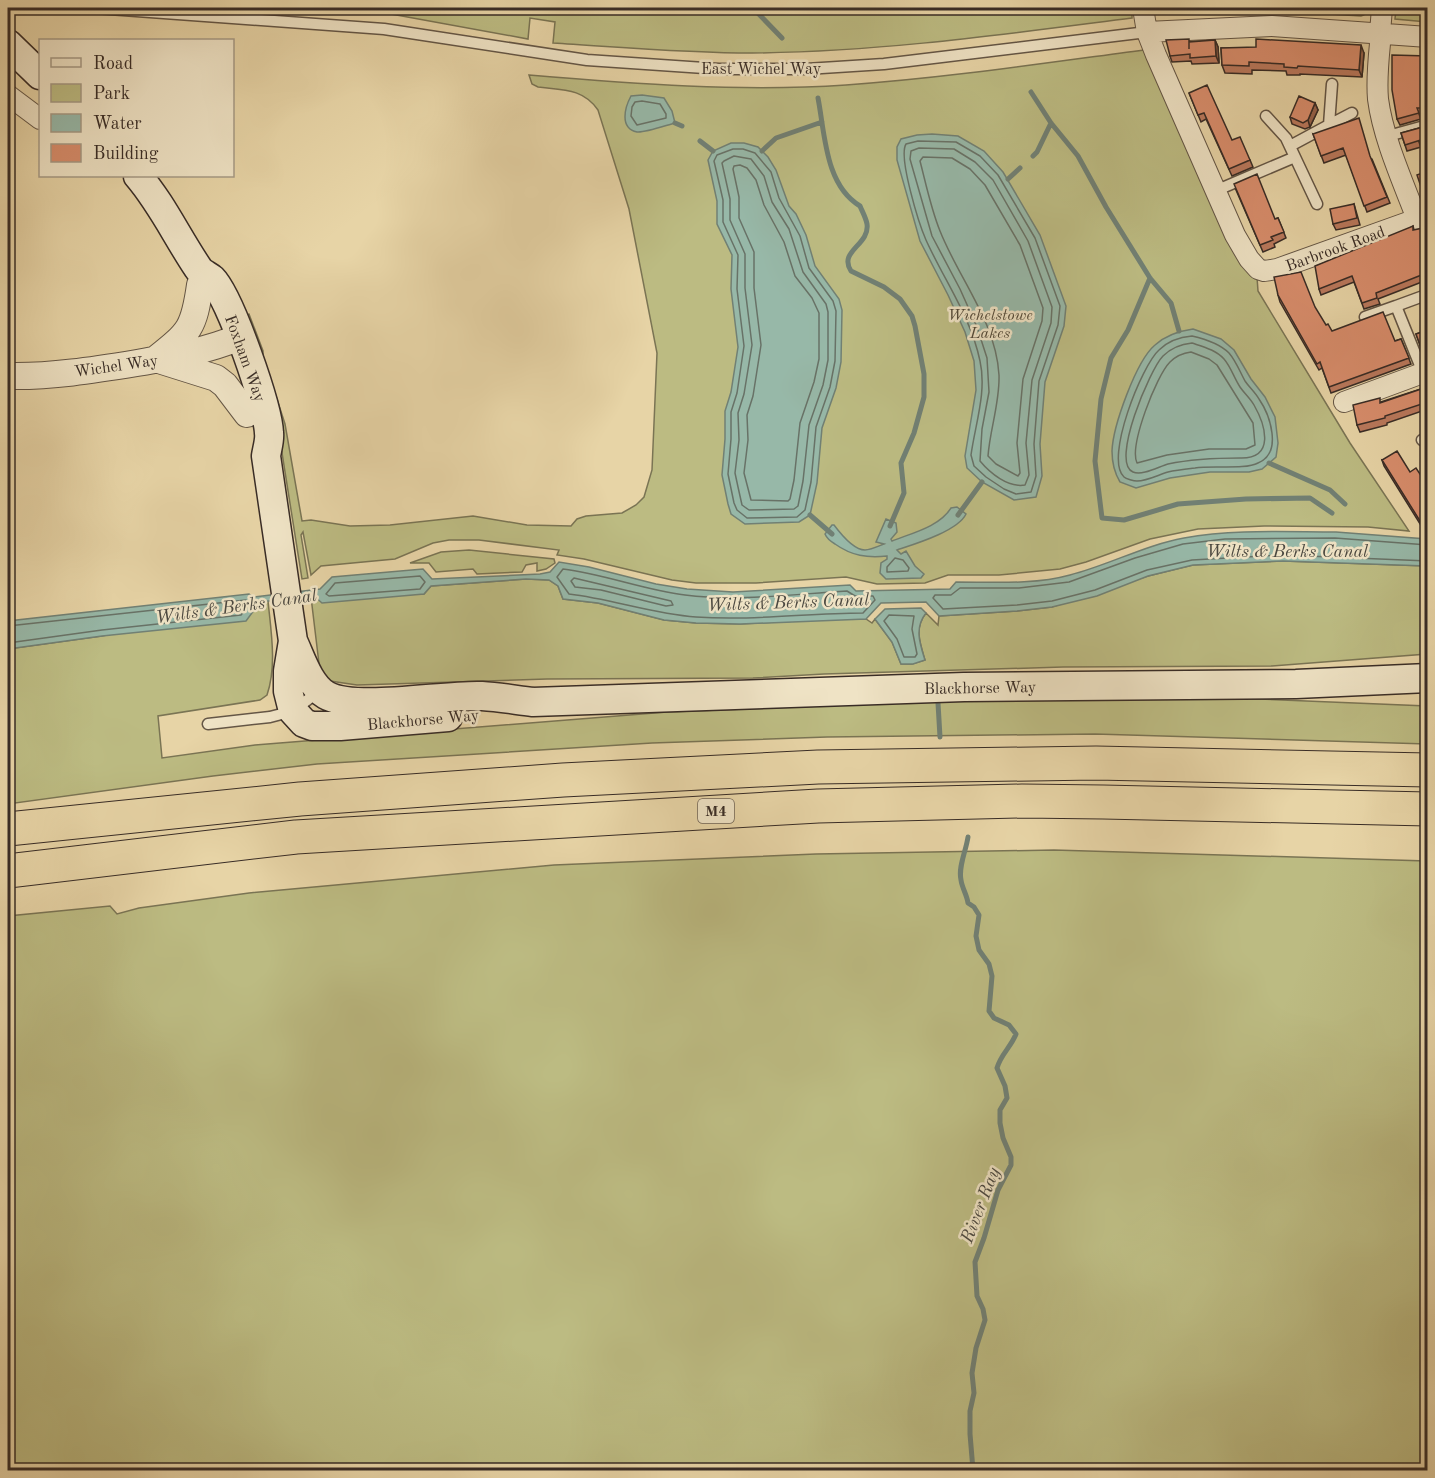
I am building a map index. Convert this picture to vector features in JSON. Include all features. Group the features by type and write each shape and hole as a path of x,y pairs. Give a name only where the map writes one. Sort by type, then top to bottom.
{"highway":[{"path":"8,829 300,799 563,780 818,767 1095,763 1428,770"},
{"name":"M4","path":"8,871 296,837 549,820 818,806 1034,801 1428,809"}],"main road":[{"path":"8,44 39,75"},
{"path":"8,60 39,76"},
{"name":"Foxham Way","path":"139,177 170,220 200,278 212,279 219,290 251,431 266,456"},
{"name":"Foxham Way","path":"232,340 265,411 269,434 266,456 293,641 288,691 302,718"},
{"name":"Foxham Way","path":"293,641 314,683 328,695"},
{"name":"Blackhorse Way","path":"328,695 387,702 481,696 533,702 964,687 1296,684 1428,678"},
{"name":"Blackhorse Way","path":"302,718 340,726 485,715 533,702"}],"street":[{"name":"Barbrook Road","path":"1143,8 1156,55 1215,191 1242,248 1254,265 1264,271 1296,264 1422,217"},
{"path":"1382,8 1378,96 1388,136 1422,217"},
{"name":"East Wichel Way","path":"1148,32 1272,26 1428,37"},
{"path":"8,95 39,118"},
{"path":"156,360 173,346 192,322 197,308 200,278"},
{"name":"Wichel Way","path":"8,376 64,373 156,360 196,352 232,340"},
{"path":"156,360 216,378 225,385 247,414"},
{"path":"1344,402 1425,372"}],"lane":[{"name":"East Wichel Way","path":"95,8 384,29 560,57 627,64 719,69 806,69 884,64 1148,32"},
{"path":"1329,125 1332,84"},
{"path":"1290,146 1352,113"},
{"path":"1266,116 1278,127 1290,146 1317,204"},
{"path":"1388,136 1428,125"},
{"path":"1215,191 1295,157"},
{"path":"1365,317 1426,295"},
{"path":"1396,306 1425,372"},
{"path":"208,724 270,717 302,718 328,695"}],"green space":[{"path":"321,8 1132,8 1132,18 895,46 800,52 727,53 553,43 555,22 530,18 528,39 391,14"},
{"path":"1281,8 1366,8 1364,15 1361,16 1281,11"},
{"path":"1396,8 1427,8 1427,22 1395,19"},
{"name":"Wichelstowe Lakes","path":"1144,50 1257,277 1258,291 1350,443 1409,531 1368,527 1264,526 1198,529 1150,539 1060,569 999,575 948,575 925,583 877,584 846,577 756,583 696,583 557,555 559,550 479,540 449,540 433,543 395,559 321,566 311,575 303,532 301,535 308,578 302,579 279,434 240,316 249,314 263,351 285,424 302,521 311,520 350,526 390,525 473,516 527,525 571,526 577,519 586,516 622,513 644,497 652,470 657,353 629,209 598,110 579,94 532,84 529,75 688,86 807,87 995,70"},
{"path":"469,550 554,559 555,563 546,569 537,571 537,563 526,565 522,572 477,574 473,569 436,572 429,563 410,563 441,552"},
{"path":"1283,561 1427,566 1427,654 1272,666 1063,667 753,678 547,679 357,685 330,681 320,672 311,597 424,594 431,586 526,579 549,580 558,586 563,599 598,603 664,620 740,624 837,619 866,619 872,623 875,619 892,642 901,664 912,664 925,660 919,630 926,613 938,625 939,616 1052,607 1148,576 1193,565"},
{"path":"268,601 273,660 267,695 260,700 158,716 162,758 255,745 667,712 975,700 1234,698 1427,706 1427,744 1095,734 827,737 652,743 317,764 8,804 8,649 102,636"},
{"path":"1054,850 1427,861 1427,1470 8,1470 8,916 110,906 117,914 139,908 249,893 554,865 816,854"}],"water":[{"path":"631,96 664,98 672,111 675,123 645,131 631,130 625,117 627,106"},
{"path":"932,134 958,136 984,151 1003,172 1040,235 1066,306 1064,326 1045,382 1040,444 1042,476 1036,497 1014,500 982,482 967,468 965,456 976,390 974,361 965,332 920,241 897,160 897,147 901,139"},
{"path":"731,143 744,143 758,147 768,157 776,170 789,206 796,214 806,235 815,266 839,299 842,310 841,362 836,388 822,428 817,483 810,515 799,522 745,524 731,514 722,475 725,411 731,392 738,347 731,289 732,255 717,224 717,201 708,160 713,151"},
{"path":"1193,329 1221,339 1234,350 1265,397 1275,417 1278,443 1276,457 1262,469 1249,472 1210,472 1170,478 1136,488 1120,482 1113,463 1113,440 1133,379 1155,345 1173,334"},
{"path":"957,507 966,514 954,526 935,536 897,550 901,554 906,551 915,566 924,574 921,578 886,579 880,573 881,563 887,559 887,556 873,557 854,554 832,542 825,534 834,525 852,544 867,550 884,544 876,542 886,519 896,523 897,532 891,539 892,541 932,525 946,515 951,508"},
{"name":"Wilts & Berks Canal","path":"1336,532 1427,539 1427,566 1283,561 1193,565 1148,576 1097,596 1052,607 939,616 926,602 881,603 866,619 740,624 664,620 598,603 563,599 558,586 549,580 526,579 431,586 424,594 322,603 314,596 260,602 246,621 102,636 8,649 8,621 249,594 253,597 320,589 332,577 423,569 432,579 540,574 550,572 559,562 687,589 733,592 850,585 856,591 950,589 956,582 1013,582 1056,578 1084,571 1155,545 1203,535"},
{"path":"921,608 926,613 919,630 925,660 913,664 901,664 892,642 875,619 885,609"}],"building":[{"path":"1189,39 1189,42 1215,40 1216,56 1190,58 1190,54 1170,56 1166,40"},
{"path":"1256,39 1361,45 1359,70 1298,66 1297,68 1284,67 1284,64 1249,62 1249,66 1222,65 1221,48 1256,47"},
{"path":"1392,55 1428,56 1428,108 1417,108 1419,113 1397,119 1392,90"},
{"path":"1207,85 1232,140 1240,137 1250,160 1229,169 1204,113 1198,115 1189,93"},
{"path":"1299,96 1315,103 1308,120 1303,123 1290,117"},
{"path":"1359,118 1370,156 1387,197 1364,206 1343,148 1321,156 1313,134"},
{"path":"1423,127 1427,138 1405,145 1401,133"},
{"path":"1428,139 1428,166 1419,142"},
{"path":"1428,171 1428,192 1423,193 1417,175"},
{"path":"1257,174 1275,219 1278,218 1284,232 1260,245 1234,184"},
{"path":"1354,204 1357,218 1333,224 1330,209"},
{"path":"1413,226 1413,230 1428,227 1428,282 1424,274 1376,293 1377,298 1362,303 1352,276 1319,289 1315,266"},
{"path":"1301,272 1315,307 1332,331 1383,312 1395,341 1401,339 1409,358 1329,387 1320,362 1317,364 1278,295 1274,277"},
{"path":"1428,330 1428,351 1423,353 1416,334"},
{"path":"1428,384 1428,402 1385,416 1385,418 1357,425 1353,405 1380,398 1380,403 1427,387"},
{"path":"1397,451 1410,472 1416,468 1428,486 1428,516 1420,521 1382,460"}],"waterway":[{"name":"River Ray","path":"753,8 782,38"},
{"path":"1031,92 1051,123 1078,156 1106,207 1150,278 1171,303 1179,331"},
{"name":"River Ray","path":"818,98 828,158 833,172 848,197 860,206 867,224 867,231 848,258 848,264 851,271 884,287 900,299 912,316 924,374 924,397 914,433 901,463 904,493 890,526"},
{"path":"762,151 776,138 822,122"},
{"path":"675,123 682,126"},
{"path":"1033,156 1051,123"},
{"path":"700,141 713,151"},
{"path":"1008,179 1020,168"},
{"path":"1150,278 1128,330 1111,358 1101,399 1095,461 1102,518 1124,520 1178,504 1246,499 1310,498 1332,513"},
{"path":"1269,463 1330,490 1345,504"},
{"path":"958,515 982,482"},
{"path":"810,515 832,534"},
{"name":"River Ray","path":"938,703 940,737"},
{"name":"River Ray","path":"968,837 960,875 968,903 979,915 976,936 979,950 989,964 992,976 989,1011 994,1018 1009,1025 1016,1034 997,1068 1005,1086 1007,1098 1000,1110 1000,1123 1011,1157 1011,1165 998,1190 975,1262 977,1296 985,1320 976,1348 972,1373 974,1393 970,1411 970,1434 973,1470"}]}
